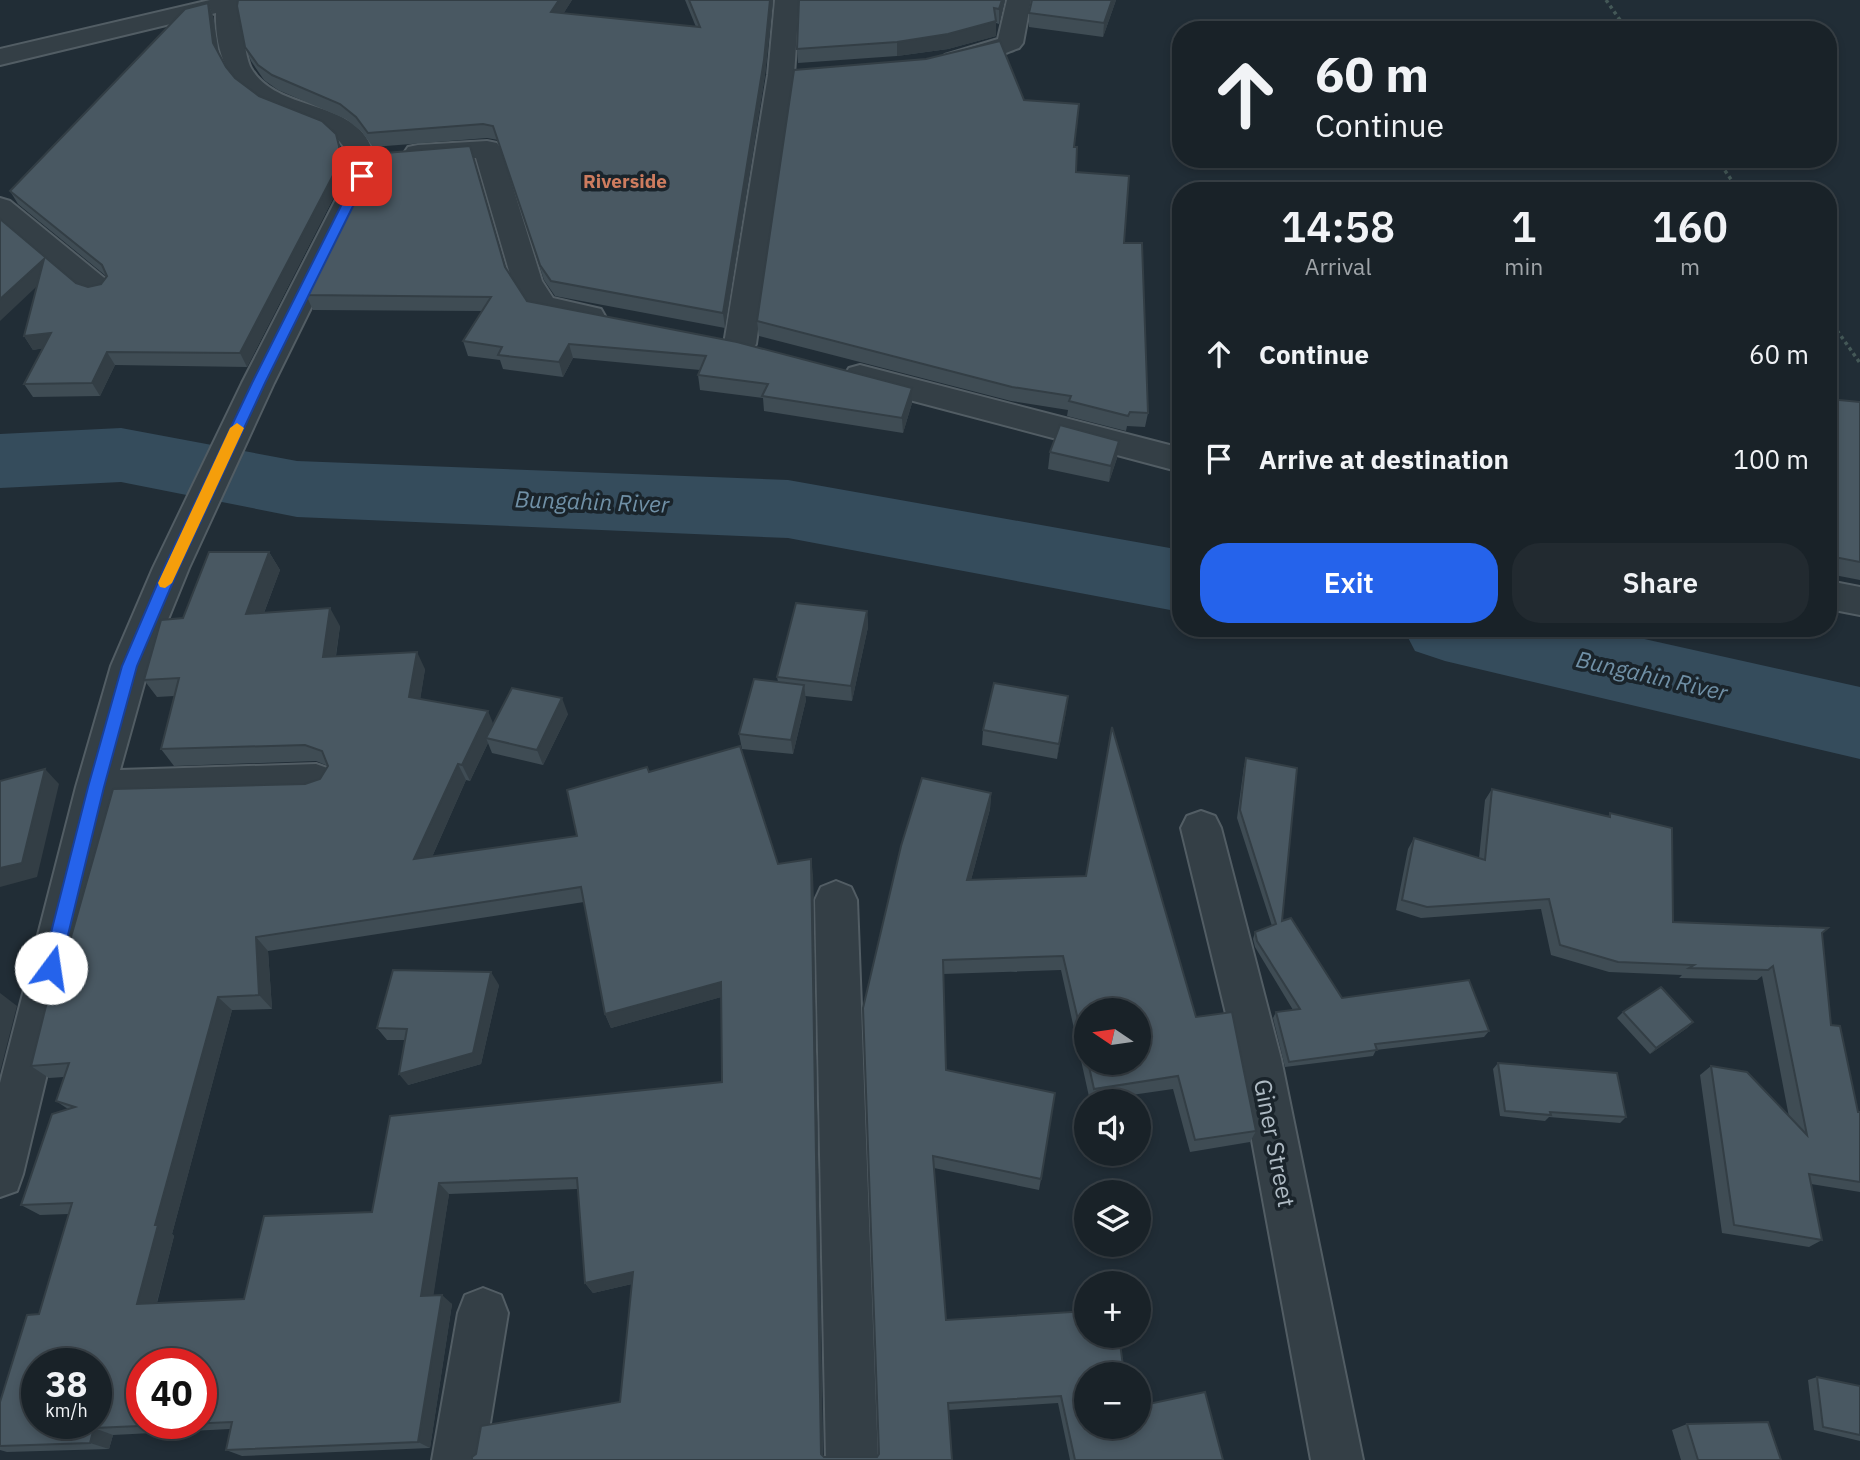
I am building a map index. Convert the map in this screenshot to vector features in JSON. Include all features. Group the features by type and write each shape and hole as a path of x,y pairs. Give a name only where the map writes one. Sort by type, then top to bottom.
{"street":[{"path":"739,344 794,74 787,0"},
{"path":"926,65 974,56 1010,43 1019,0"},
{"path":"0,57 230,2 234,67 250,88 266,99 317,115 346,132 363,159 362,176 258,383 171,568 130,666 96,787 0,1174"},
{"path":"363,159 487,149 516,237 527,281 543,306 622,322"},
{"path":"0,207 97,288"},
{"path":"831,368 1172,458"},
{"path":"1837,597 1860,601"},
{"path":"96,787 316,781"},
{"name":"Giner Street","path":"1201,828 1259,1059 1337,1460"},
{"path":"836,900 852,1460"},
{"path":"458,1460 483,1313"}],"path":[{"path":"1606,0 1620,21"},
{"path":"1837,330 1860,363"}],"building":[{"path":"238,0 559,0 551,12 700,27 689,0 770,0 764,60 723,313 551,281 540,265 493,126 483,124 368,133 356,117 340,104 272,75 258,65 245,47"},
{"path":"799,0 1002,0 999,9 994,8 996,21 948,34 897,42 797,49"},
{"path":"1032,0 1112,0 1104,23 1029,13"},
{"path":"208,3 213,43 235,78 259,96 322,121 336,134 340,162 240,353 107,352 92,383 24,384 51,333 24,336 44,259 0,299 0,219 76,283 88,287 101,284 107,276 102,265 10,191 185,9"},
{"path":"1000,41 1024,100 1079,104 1074,147 1077,147 1076,172 1129,176 1124,243 1142,243 1148,413 1130,412 1128,416 1069,401 1071,396 1012,387 757,321 794,70 926,59"},
{"path":"470,146 505,267 527,301 737,342 912,388 902,418 762,396 768,384 698,375 706,356 569,344 559,362 498,355 502,347 463,341 491,297 306,295 373,163 373,154"},
{"path":"1837,400 1860,402 1860,562 1837,558"},
{"path":"1060,425 1119,441 1111,466 1050,452"},
{"path":"209,552 269,552 246,614 330,608 323,657 417,652 409,697 488,711 462,765 458,764 414,859 577,836 567,790 647,767 649,772 740,746 778,864 811,859 821,1454 824,1457 877,1457 879,1454 863,1008 901,846 922,778 991,793 967,880 1086,876 1112,727 1196,1017 1232,1012 1256,1131 1195,1140 1178,1076 1094,1089 1091,1075 1152,1074 1152,998 1074,998 1074,1003 1063,956 943,960 946,1070 1055,1093 1041,1179 933,1156 946,1320 1074,1312 1074,1348 1121,1348 1122,1362 1074,1362 1074,1439 1151,1439 1151,1403 1205,1392 1223,1460 1075,1460 1061,1396 948,1403 952,1460 472,1460 476,1454 481,1426 620,1402 633,1272 585,1283 577,1178 439,1183 421,1296 442,1295 418,1442 226,1450 232,1422 217,1423 217,1348 126,1348 126,1427 112,1427 112,1348 21,1348 21,1439 91,1439 90,1443 0,1446 0,1402 27,1315 39,1314 72,1203 21,1205 52,1114 75,1107 56,1101 69,1063 31,1066 46,1006 61,957 65,958 113,789 305,784 320,779 328,766 322,751 305,745 161,749 179,678 144,680 161,620 183,618","holes":["581,887 605,1014 721,982 722,1082 390,1116 372,1212 264,1216 244,1299 137,1304 158,1225 155,1225 218,997 259,995 256,937"]},
{"path":"796,603 867,611 851,686 777,677"},
{"path":"754,679 804,685 791,740 739,734"},
{"path":"994,683 1068,696 1059,744 983,730"},
{"path":"512,688 562,698 537,750 486,738"},
{"path":"1246,758 1297,768 1282,921 1291,918 1342,998 1469,980 1489,1031 1375,1044 1377,1050 1289,1062 1276,1012 1300,1009 1257,941 1255,932 1276,924 1240,810"},
{"path":"45,769 22,863 0,868 0,781"},
{"path":"1492,789 1610,817 1610,813 1672,828 1673,922 1828,928 1822,933 1831,1025 1840,1026 1860,1112 1860,1182 1809,1174 1822,1240 1734,1225 1711,1066 1747,1072 1807,1135 1773,966 1768,970 1689,968 1694,965 1618,962 1560,945 1549,899 1427,907 1402,900 1414,838 1485,860"},
{"path":"393,970 491,972 473,1053 399,1074 407,1029 377,1028"},
{"path":"1661,987 1693,1022 1656,1048 1623,1012"},
{"path":"1498,1063 1617,1073 1626,1117 1505,1111"},
{"path":"1817,1377 1860,1386 1860,1435 1823,1427"},
{"path":"1768,1422 1781,1460 1698,1460 1687,1424"}],"waterway":[{"name":"Bungahin River","path":"0,461 121,455 297,489 788,509 1172,579"},
{"name":"Bungahin River","path":"1484,637 1860,723"}],"slow traffic":[{"path":"165,583 237,428"}],"district":[{"name":"Riverside","path":"625,181"}],"route":[{"path":"51,968 96,787 130,666 171,568 258,383 362,176"}]}
